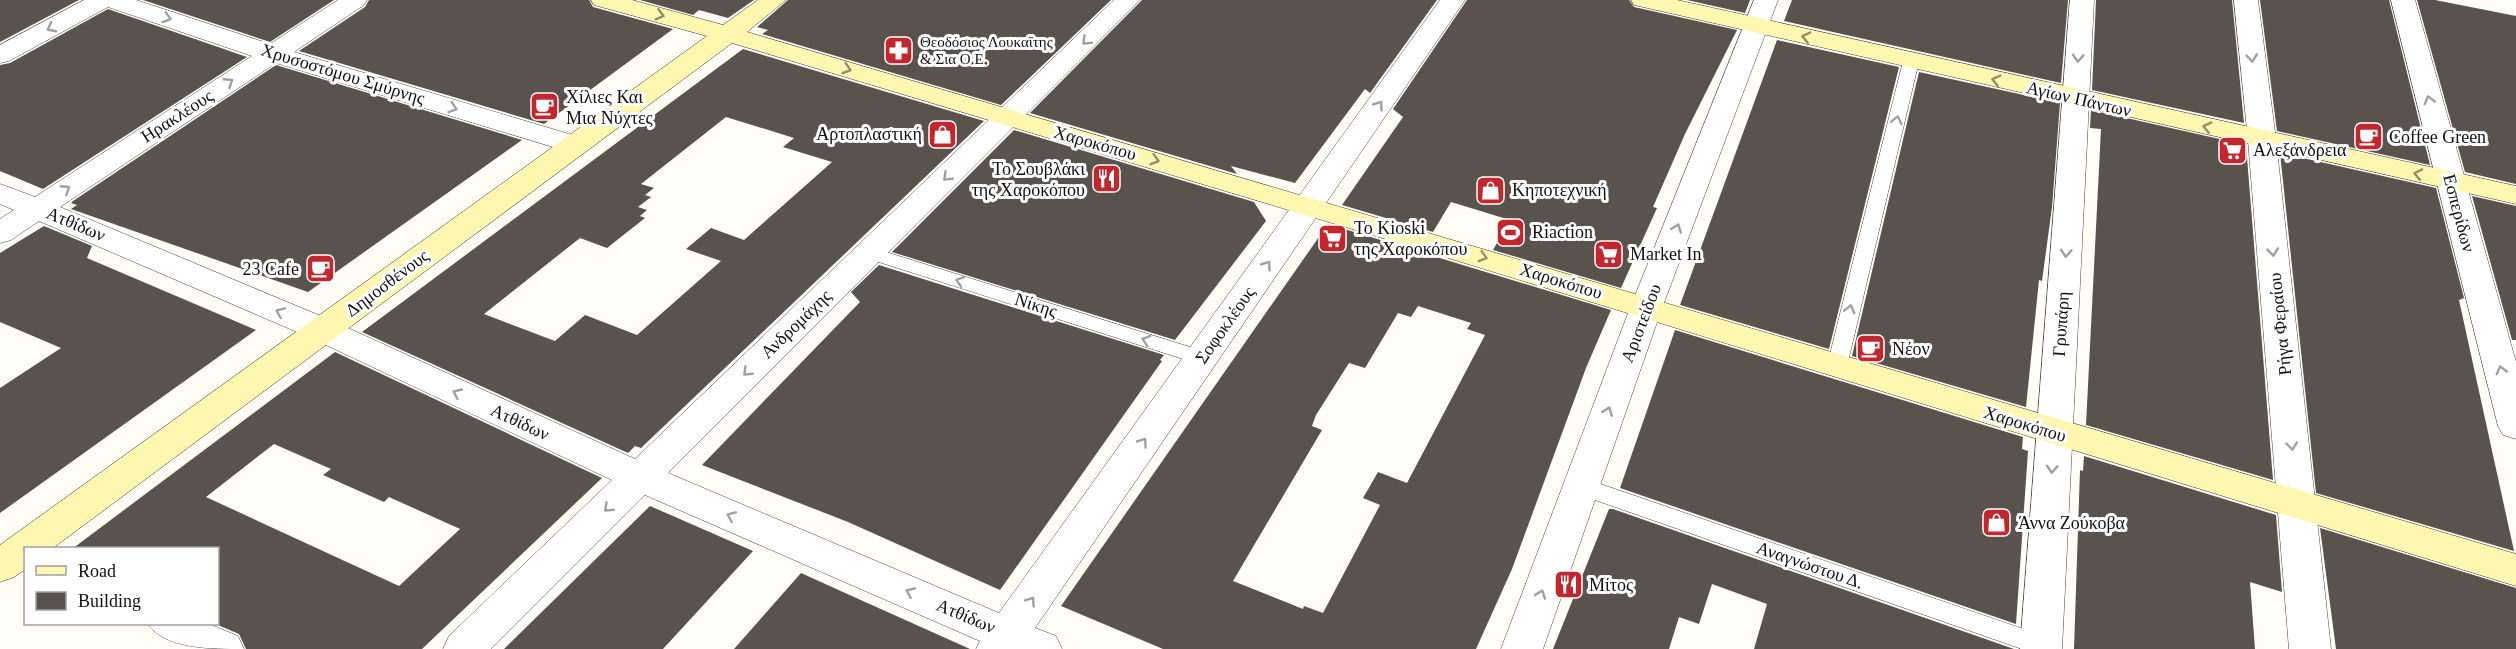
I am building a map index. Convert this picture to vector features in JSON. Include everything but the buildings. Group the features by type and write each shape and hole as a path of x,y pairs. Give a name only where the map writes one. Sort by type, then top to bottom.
{"street":[{"path":"0,55 103,0"},
{"name":"Χρυσοστόμου Σμύρνης","path":"111,0 273,54 576,145"},
{"name":"Ηρακλέους","path":"0,233 355,0"},
{"name":"Χαροκόπου","path":"603,0 729,33 1309,205 2054,433 2516,570"},
{"name":"Δημοσθένους","path":"11,555 774,0"},
{"name":"Ανδρομάχης","path":"464,649 1128,0"},
{"name":"Σοφοκλέους","path":"1002,641 1453,0"},
{"name":"Αγίων Πάντων","path":"1643,0 1761,13 1911,61 2516,195"},
{"name":"Γρυπάρη","path":"2041,647 2082,0"},
{"name":"Ρήγα Φεραίου","path":"2246,0 2298,505 2310,649"},
{"name":"Εσπερίδων","path":"2403,0 2516,426"},
{"name":"Αριστείδου","path":"1522,649 1646,308 1761,13"},
{"name":"Ατθίδων","path":"0,193 323,330 1002,641 1041,649"},
{"path":"170,625 223,649"}],"lane":[{"path":"1837,366 1911,61"},
{"name":"Νίκης","path":"870,253 1202,358"},
{"name":"Αναγνώστου Δ.","path":"1580,486 2041,647"}],"place":[{"name":"Θεοδόσιος Λουκαΐτης & Σια Ο.Ε.","path":"899,51"},
{"name":"Χίλιες Και Μια Νύχτες","path":"545,107"},
{"name":"Αρτοπλαστική","path":"943,134"},
{"name":"Coffee Green","path":"2368,137"},
{"name":"Αλεξάνδρεια","path":"2232,150"},
{"name":"Το Σουβλάκι της Χαροκόπου","path":"1106,179"},
{"name":"Κηποτεχνική","path":"1491,190"},
{"name":"Riaction","path":"1511,232"},
{"name":"Το Kioski της Χαροκόπου","path":"1333,238"},
{"name":"Market In","path":"1609,254"},
{"name":"23 Cafe","path":"320,269"},
{"name":"Νέον","path":"1871,349"},
{"name":"Άννα Ζούκοβα","path":"1997,523"},
{"name":"Μίτος","path":"1568,585"}]}
